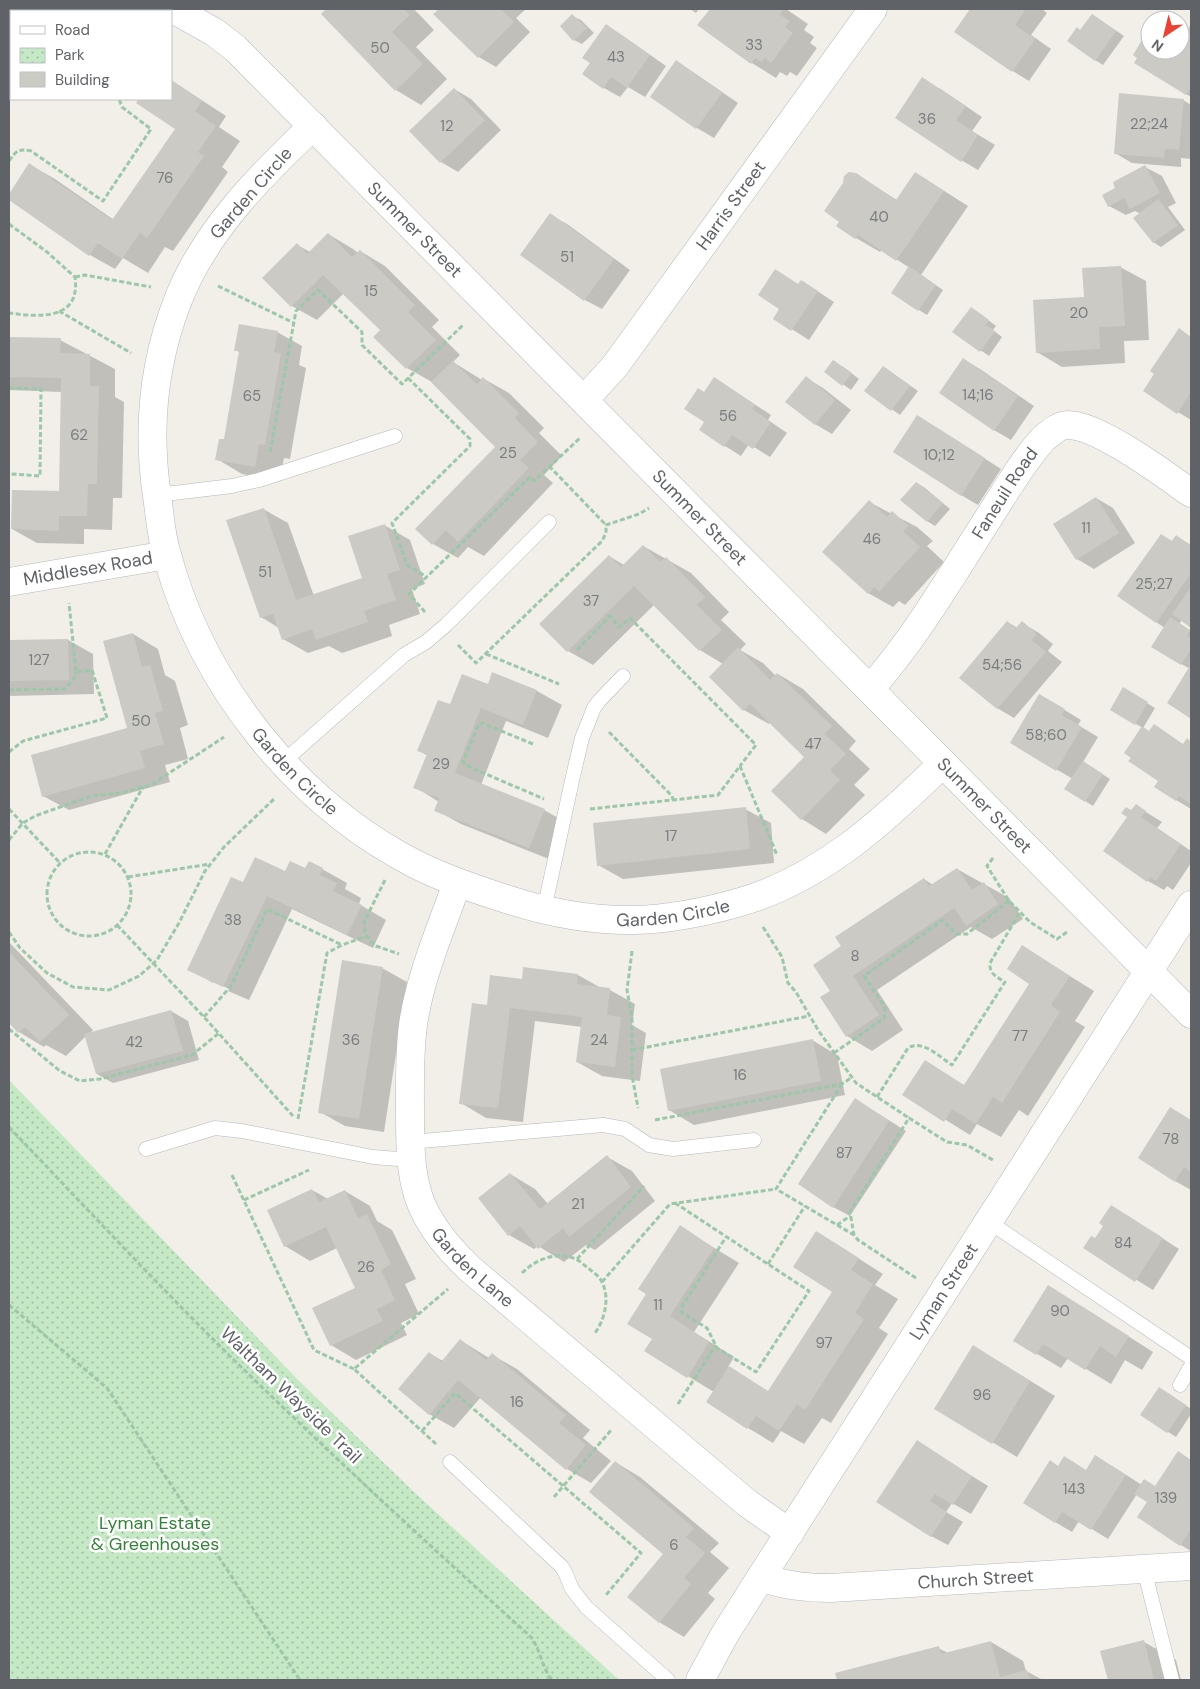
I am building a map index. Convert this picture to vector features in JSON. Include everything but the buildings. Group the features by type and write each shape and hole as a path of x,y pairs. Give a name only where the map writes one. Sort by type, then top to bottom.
{"street":[{"name":"Summer Street","path":"173,9 212,17 235,48 1191,1014"},
{"name":"Harris Street","path":"584,400 615,366 873,9"},
{"name":"Garden Circle","path":"313,126 246,193 227,217 207,245 179,297 169,324 160,358 154,393 151,429 154,477 167,555 193,626 208,656 240,707 263,739 283,762 311,790 378,842 414,863 457,883 544,910 608,919 636,920 699,912 742,902 807,873 834,857 880,823 944,763"},
{"name":"Faneuil Road","path":"870,689 905,646 1021,468 1031,454 1052,432 1068,424 1086,429 1134,454 1191,493"},
{"name":"Middlesex Road","path":"9,582 167,555"},
{"name":"Garden Lane","path":"457,883 422,981 416,1005 410,1058 410,1151 414,1180 426,1215 439,1235 470,1269 748,1503 790,1533"},
{"name":"Lyman Street","path":"702,1679 726,1634 762,1577 1191,905"},
{"name":"Church Street","path":"762,1577 774,1582 795,1586 831,1588 1191,1566"}],"lane":[{"path":"157,495 232,486 265,478 396,436"},
{"path":"283,762 404,655 426,642 446,625 549,522"},
{"path":"544,910 572,776 582,738 599,701 622,676"},
{"path":"146,1149 215,1128 242,1131 373,1158 410,1151 603,1126 625,1129 650,1145 673,1149 754,1140"},
{"path":"989,1222 1191,1358"},
{"path":"1180,1385 1191,1366"},
{"path":"450,1462 561,1566 577,1597 592,1613 668,1680"},
{"path":"1144,1569 1172,1680"}],"path":[{"path":"9,161 16,152 22,149 31,151 102,201 151,129 122,107 118,100"},
{"path":"9,224 47,252 75,277 76,288 75,296 70,304 54,314 9,313"},
{"path":"75,277 86,275 154,288"},
{"path":"215,284 294,323"},
{"path":"265,478 296,311 318,290 362,332 362,345 402,384 469,318"},
{"path":"59,311 134,354"},
{"path":"408,378 470,439 470,446 392,523 407,566 427,577"},
{"path":"9,388 41,389 40,476 13,474 9,476"},
{"path":"422,618 427,613 409,594 530,477 534,481 583,434"},
{"path":"450,649 456,643 476,663 602,540 606,533 606,525 549,466"},
{"path":"606,525 640,514 654,505"},
{"path":"9,690 65,689 76,676 68,602"},
{"path":"576,650 610,616 619,627 630,618 756,745 718,795 588,809"},
{"path":"486,654 559,684"},
{"path":"9,752 23,741 106,718 92,670 76,672"},
{"path":"592,714 672,796 673,800"},
{"path":"532,744 482,722 479,724 463,761 465,765 552,802"},
{"path":"9,840 23,823 35,816 91,796 120,793 151,785 229,734"},
{"path":"740,766 779,860"},
{"path":"105,854 143,787"},
{"path":"9,932 20,948 47,973 73,986 109,990 139,976 157,960 210,864 224,846 277,796"},
{"path":"9,809 60,862"},
{"path":"88,851 105,854 118,864 128,877 131,894 130,907 123,920 100,936 85,937 71,932 59,924 50,912 46,898 47,884 52,870 60,862 74,853 88,851"},
{"path":"998,853 987,866 1009,901 1030,922 1057,940 1073,927"},
{"path":"128,877 210,864"},
{"path":"386,877 364,922 367,936 376,946 404,956"},
{"path":"834,1053 884,1018 885,1009 883,1004 864,976 943,920 956,934 968,934 1009,901"},
{"path":"204,1017 230,986 267,909 342,945"},
{"path":"878,1097 908,1048 913,1045 925,1047 952,1065 1005,982 992,974 989,968 990,963 1020,912"},
{"path":"761,924 782,957 788,983 796,992 809,1016 856,1083 947,1142 967,1145 995,1161"},
{"path":"117,925 298,1121 327,952 367,936"},
{"path":"632,948 628,990 632,1018 632,1075 640,1114"},
{"path":"632,1050 809,1016"},
{"path":"9,1029 60,1071 80,1081 100,1079 192,1055 219,1034"},
{"path":"776,1189 843,1084 852,1077"},
{"path":"652,1121 843,1084"},
{"path":"854,1235 850,1212 909,1118"},
{"name":"Waltham Wayside Trail","path":"9,1126 201,1327 265,1390 531,1637 540,1652 546,1670 552,1680"},
{"path":"244,1200 311,1169"},
{"path":"232,1174 314,1350 354,1369 435,1442 450,1462"},
{"path":"577,1259 644,1186"},
{"path":"602,1282 670,1204 776,1189 854,1235 858,1240 919,1280"},
{"path":"675,1203 809,1291 756,1372 717,1348 708,1328 682,1312 681,1308 726,1237"},
{"path":"768,1264 805,1206"},
{"path":"837,1225 850,1216"},
{"path":"518,1277 532,1263 544,1258 557,1256 577,1259 597,1275 602,1282 606,1303 600,1326 590,1340"},
{"path":"354,1369 450,1288"},
{"path":"9,1305 107,1388 300,1680"},
{"path":"674,1411 716,1345"},
{"path":"422,1431 455,1393 642,1553 592,1613"},
{"path":"554,1497 614,1426"}],"green space":[{"name":"Lyman Estate & Greenhouses","path":"9,1080 300,1382 414,1492 619,1680 9,1680"}]}
